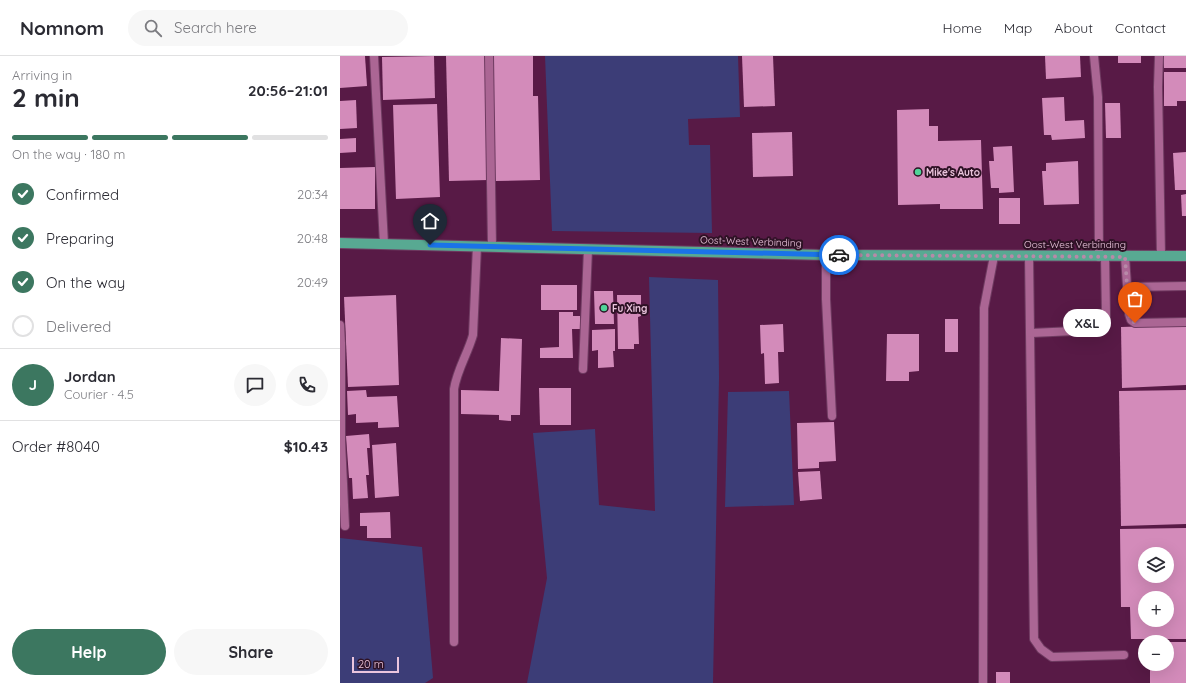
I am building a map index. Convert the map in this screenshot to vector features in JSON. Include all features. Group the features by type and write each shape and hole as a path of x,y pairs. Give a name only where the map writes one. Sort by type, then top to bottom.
{"main road":[{"name":"Oost-West Verbinding","path":"340,243 826,255 1186,256"}],"street":[{"path":"374,56 384,244"},
{"path":"489,56 492,246"},
{"path":"1030,333 1096,330 1104,324 1106,316 1102,256 1098,97 1094,56"},
{"path":"1159,56 1158,86 1161,256"},
{"path":"454,642 454,389 459,371 473,335 477,246"},
{"path":"583,369 588,248"},
{"path":"826,255 826,299 832,416"},
{"path":"983,683 984,308 994,256"},
{"path":"1029,256 1034,639 1041,649 1052,657 1124,655"},
{"path":"1125,257 1129,314 1131,320 1135,323 1186,322"},
{"path":"1127,288 1186,286"},
{"path":"340,325 341,441 345,526"}],"shaded area":[{"path":"545,56 738,56 740,117 688,119 689,145 710,145 712,233 552,231"},
{"path":"649,277 718,280 719,378 713,683 527,683 547,578 533,433 595,429 599,505 655,511"},
{"path":"789,391 794,505 725,507 728,392"},
{"path":"340,538 422,547 433,678 425,683 340,683"}],"building":[{"path":"340,56 365,56 367,86 340,88"},
{"path":"434,56 435,98 383,100 382,57"},
{"path":"446,56 486,56 488,180 449,181"},
{"path":"493,56 533,56 533,96 538,96 540,180 495,181"},
{"path":"742,56 773,56 775,106 744,107"},
{"path":"1045,56 1080,56 1081,77 1046,79"},
{"path":"1118,56 1141,56 1141,63 1118,63"},
{"path":"1163,56 1186,56 1186,68 1164,68"},
{"path":"1164,72 1186,72 1186,101 1177,101 1177,106 1164,106"},
{"path":"1064,97 1065,121 1084,120 1085,138 1052,140 1051,135 1044,135 1042,98"},
{"path":"356,100 357,128 340,129 340,101"},
{"path":"1105,103 1120,103 1121,138 1106,138"},
{"path":"437,104 440,197 396,199 393,105"},
{"path":"929,109 929,126 938,126 938,141 981,140 983,209 940,209 940,204 898,205 897,110"},
{"path":"792,132 793,176 753,177 752,133"},
{"path":"356,138 356,152 340,153 340,139"},
{"path":"1012,146 1014,192 999,193 999,188 991,188 989,161 994,161 993,147"},
{"path":"1186,152 1186,190 1175,190 1173,153"},
{"path":"1078,161 1079,204 1044,205 1042,171 1046,171 1046,163"},
{"path":"375,167 375,209 340,209 340,168"},
{"path":"1186,194 1186,216 1182,216 1181,195"},
{"path":"999,198 1020,198 1020,224 999,224"},
{"path":"541,285 577,285 577,310 541,310"},
{"name":"Fu Xing","path":"594,291 613,291 614,324 595,324"},
{"path":"396,295 399,385 348,387 344,297"},
{"path":"617,295 641,295 641,316 638,317 639,344 634,344 634,349 618,349"},
{"path":"559,312 573,312 573,316 580,316 581,329 572,329 573,358 540,358 540,348 559,347"},
{"path":"945,319 958,319 958,352 945,352"},
{"path":"783,324 784,352 778,352 779,383 765,384 764,353 761,354 760,325"},
{"path":"1186,325 1186,385 1122,388 1121,327"},
{"path":"615,329 615,351 613,351 614,367 598,368 598,350 592,351 592,330"},
{"path":"887,334 919,334 919,371 909,372 909,381 886,381"},
{"path":"501,338 522,339 520,415 511,415 511,421 499,420 499,415 461,414 461,390 499,391"},
{"path":"539,388 571,388 571,425 540,425"},
{"path":"366,390 367,397 397,396 399,427 378,428 378,422 356,423 356,414 348,415 347,391"},
{"path":"1186,390 1186,524 1121,526 1119,391"},
{"path":"834,422 836,461 819,462 819,468 798,469 797,423"},
{"path":"369,434 370,448 367,448 369,475 366,475 368,498 353,499 352,478 349,478 346,436"},
{"path":"396,443 399,496 375,498 372,445"},
{"path":"820,471 822,499 800,501 798,472"},
{"path":"390,512 391,538 367,538 367,526 360,526 360,513"},
{"path":"1186,528 1186,639 1174,639 1174,635 1138,635 1138,639 1131,639 1130,607 1121,607 1120,529"},
{"path":"1174,642 1186,642 1186,683 1150,683 1150,671 1174,671"},
{"path":"996,672 1010,672 1010,683 996,683"}],"way so far":[{"path":"839,255 1125,257 1129,314 1131,320 1135,323"}],"place":[{"name":"Mike's Auto","path":"918,172"},
{"name":"Fu Xing","path":"604,308"},
{"name":"X&L","path":"1135,323"}],"route":[{"path":"430,245 839,255"}]}
